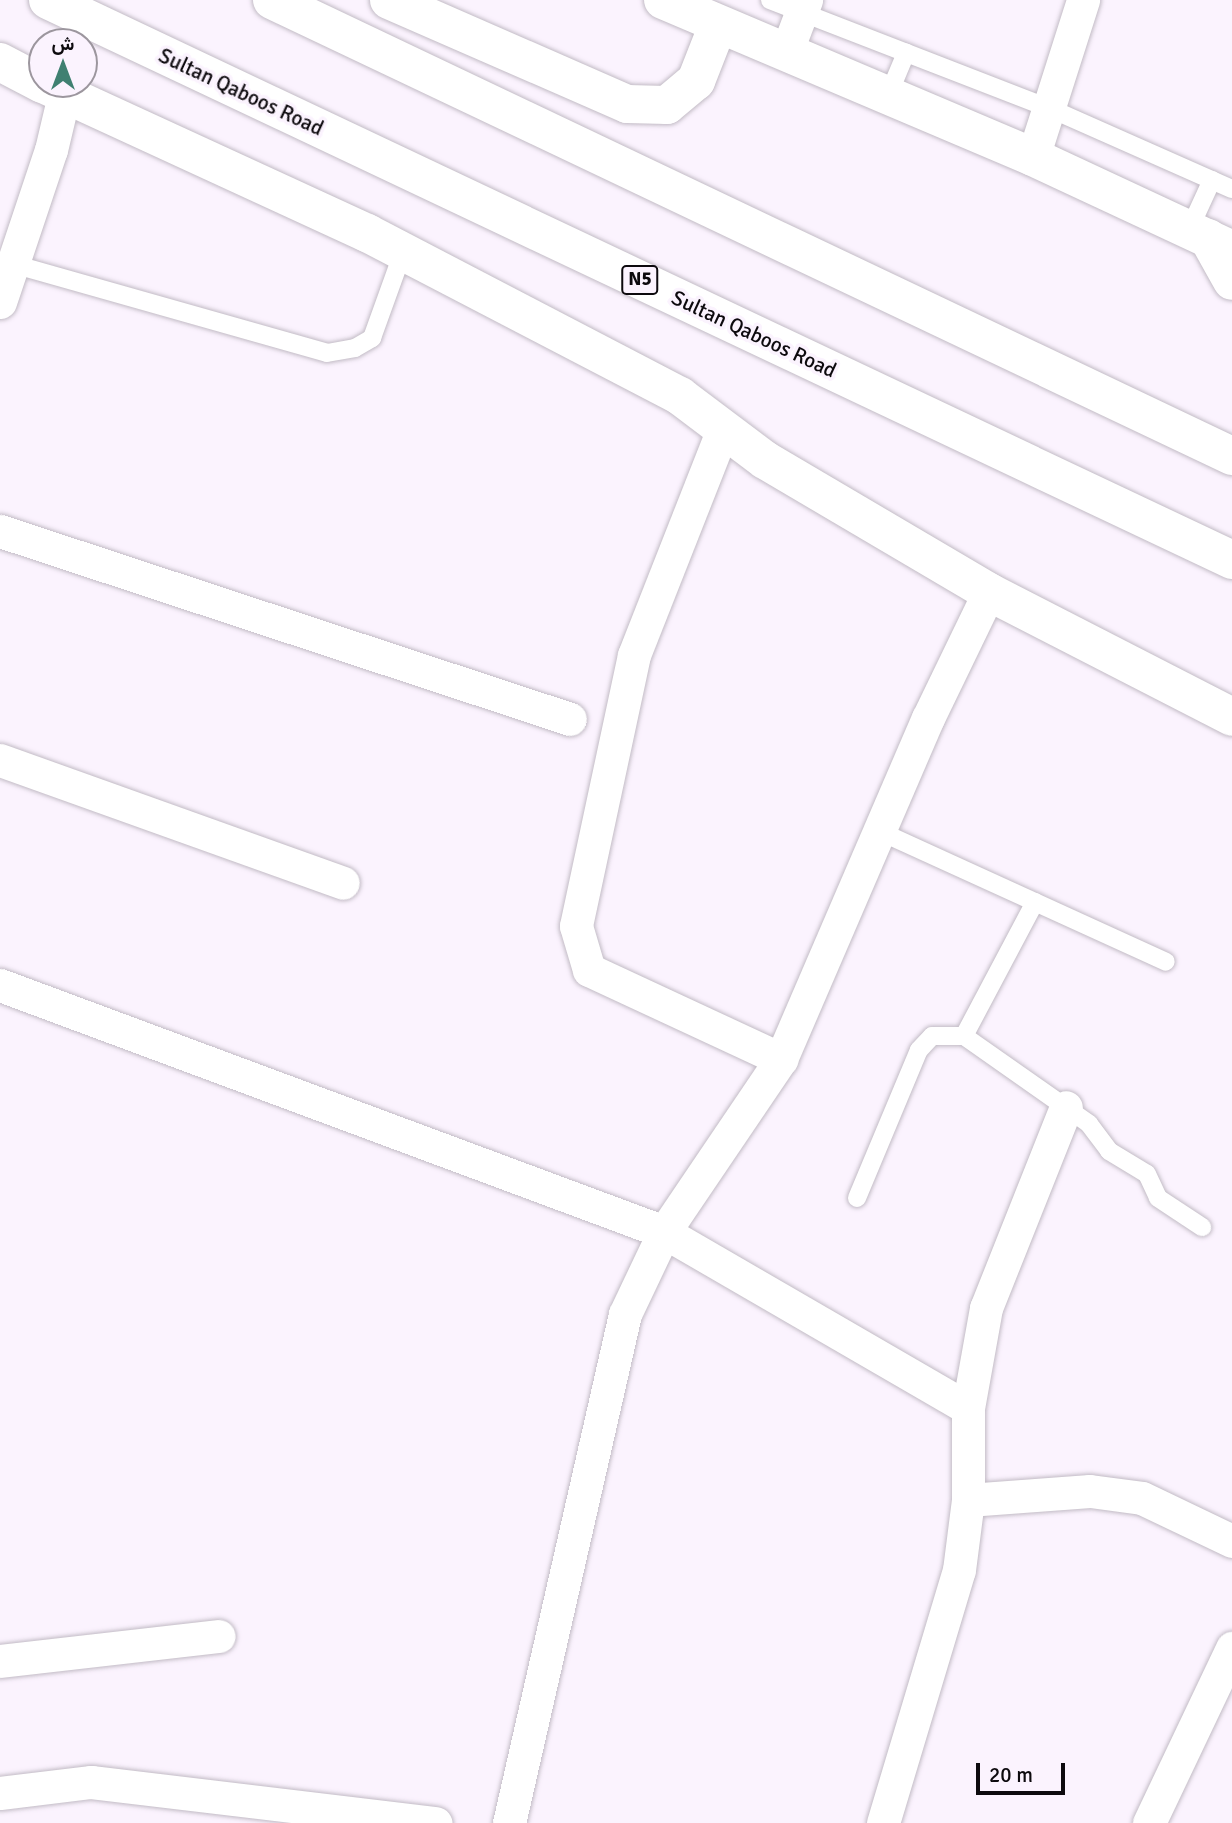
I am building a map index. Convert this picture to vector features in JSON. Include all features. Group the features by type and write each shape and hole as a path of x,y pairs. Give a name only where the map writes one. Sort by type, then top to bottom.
{"main road":[{"name":"Sultan Qaboos Road","path":"48,0 1232,560"},
{"path":"272,0 1232,456"},
{"path":"388,0 627,104 667,105 696,81 718,25"},
{"path":"663,0 1033,157 1210,239 1232,281"},
{"path":"0,62 28,76"},
{"path":"74,98 403,252 680,396 765,460 989,592 1232,717"}],"street":[{"path":"1033,157 1083,0"},
{"path":"786,53 804,6"},
{"path":"0,303 51,150 50,98"},
{"path":"723,429 634,655 576,926 589,970 781,1059"},
{"path":"0,531 570,719"},
{"path":"509,1823 625,1314 664,1232 781,1059 879,831 989,592"},
{"path":"0,760 343,883"},
{"path":"0,985 664,1232 968,1408"},
{"path":"883,1823 959,1570 968,1500 968,1408 986,1308 1066,1107"},
{"path":"968,1500 1090,1491 1142,1498 1232,1541"},
{"path":"0,1661 219,1636"},
{"path":"1149,1823 1232,1648"},
{"path":"0,1793 91,1782 233,1811 436,1823"}],"lane":[{"path":"770,0 804,6 906,53 1049,108 1232,189"},
{"path":"888,96 906,53"},
{"path":"1210,239 1212,180"},
{"path":"13,264 327,353 355,348 372,338 403,252"},
{"path":"879,831 1166,962"},
{"path":"964,1036 1035,902"},
{"path":"857,1198 919,1050 932,1036 964,1036 1089,1124 1109,1151 1147,1174 1158,1198 1202,1227"}]}
